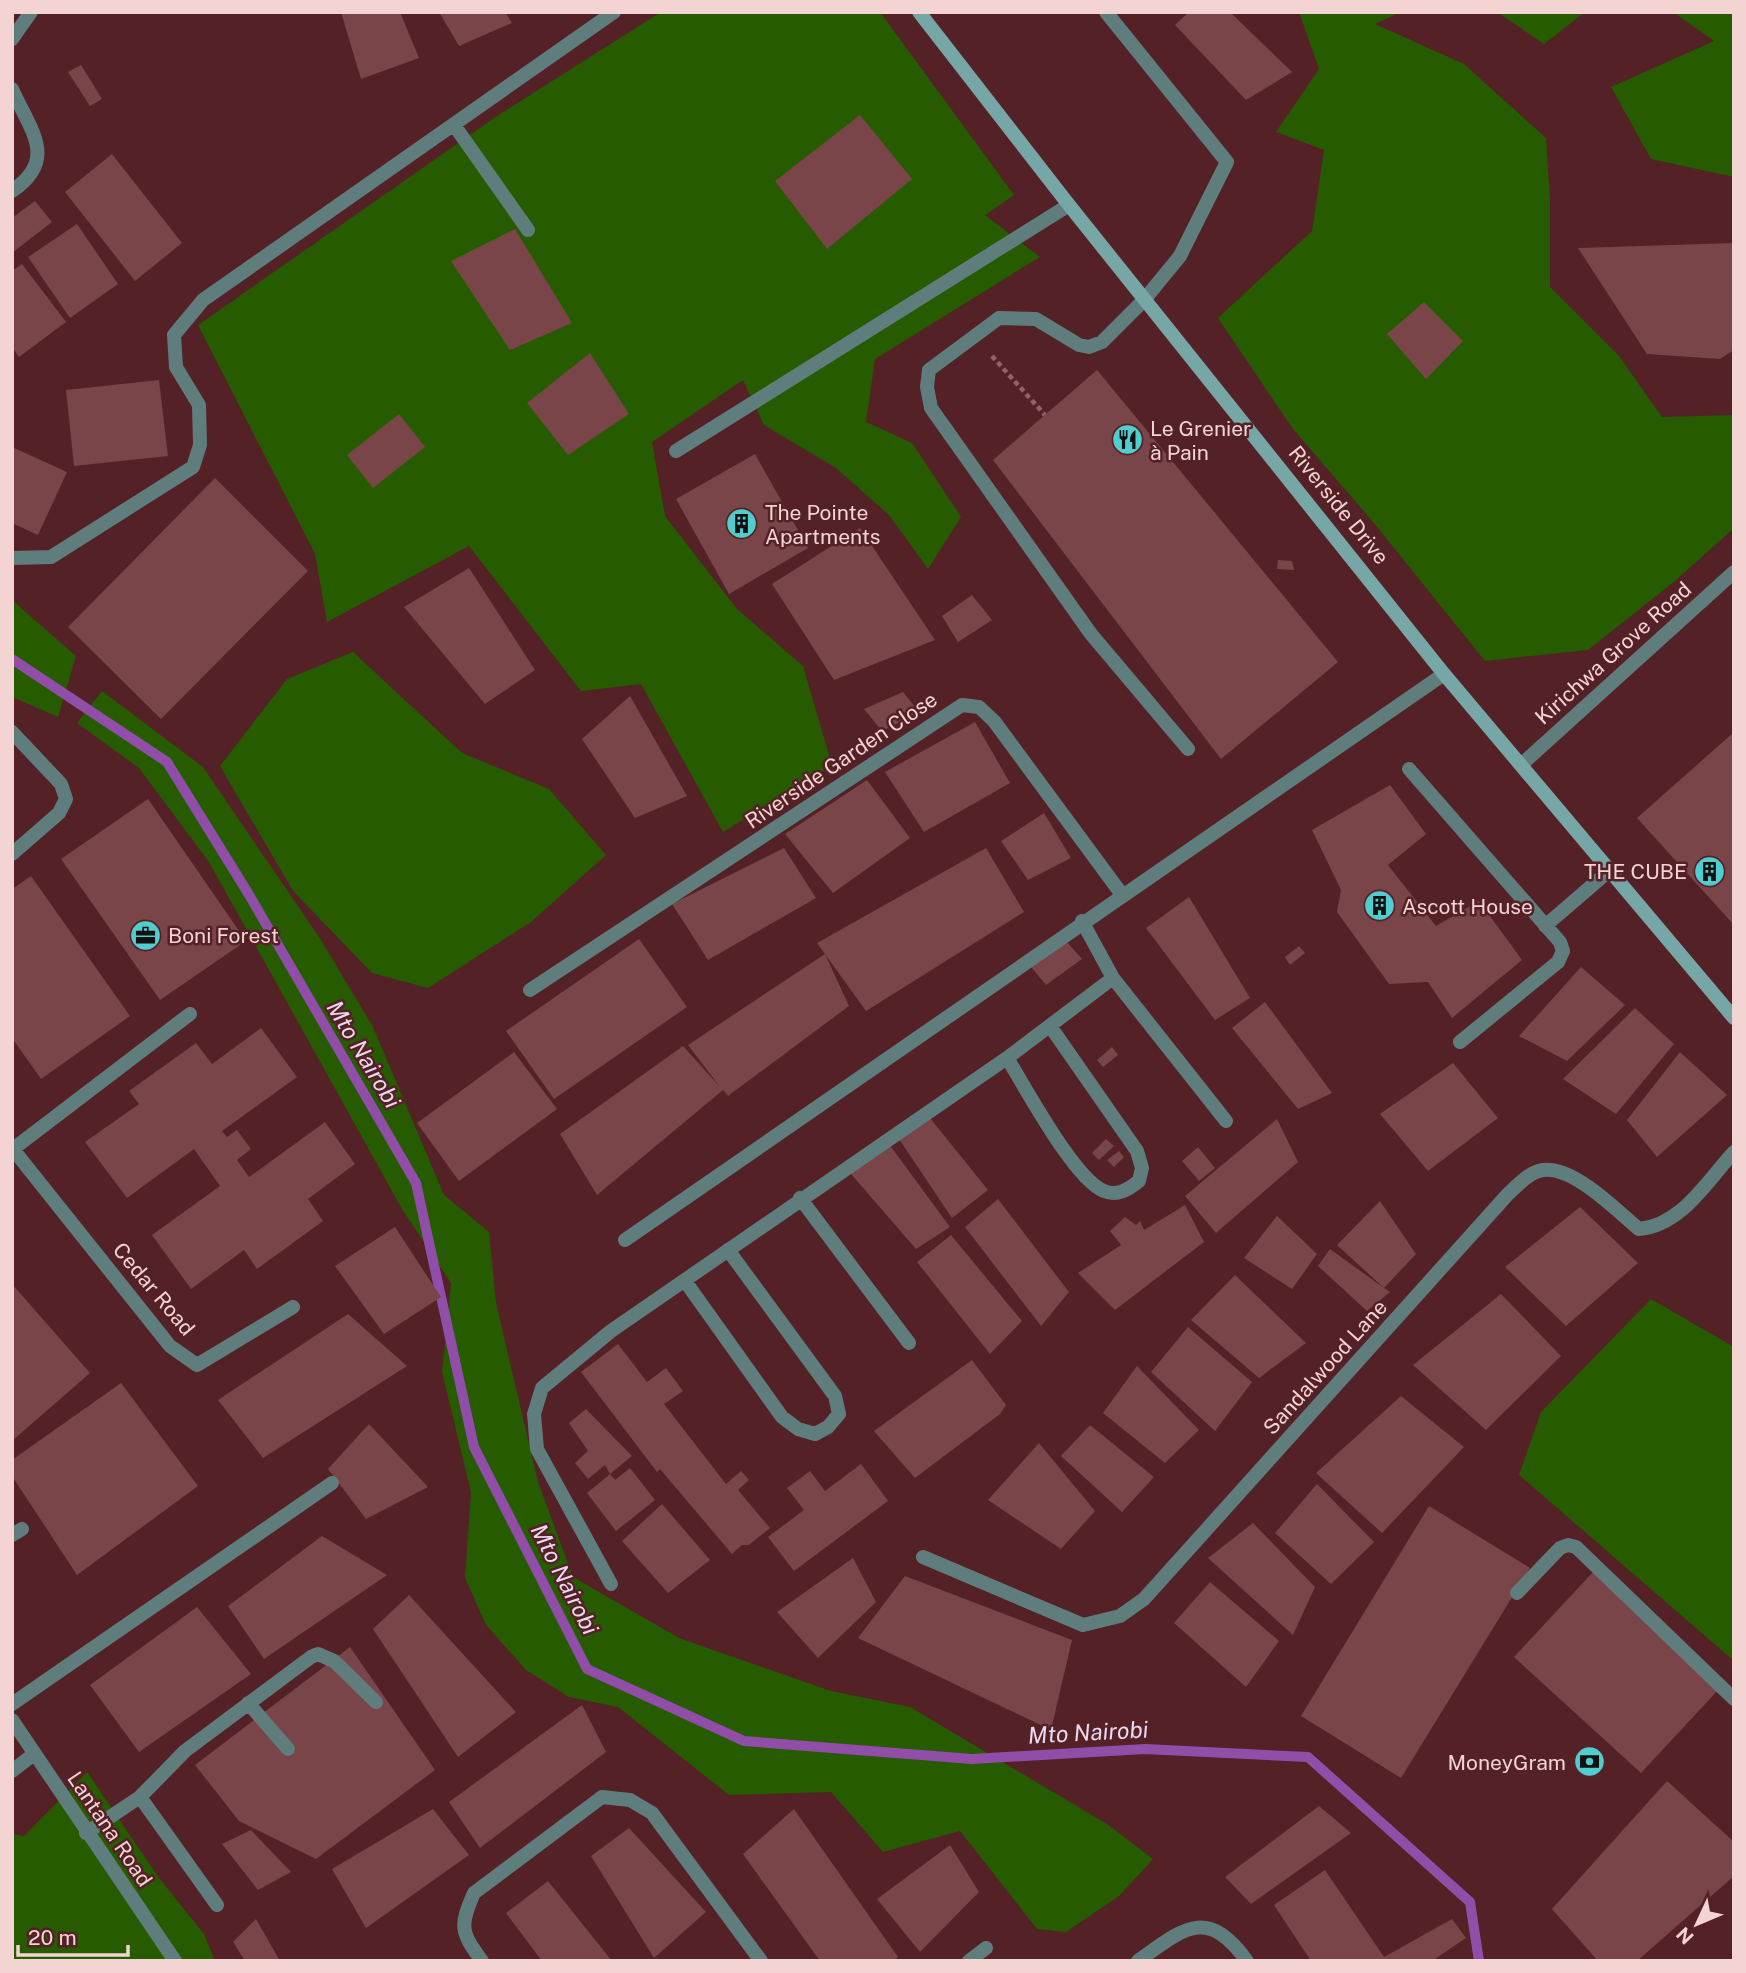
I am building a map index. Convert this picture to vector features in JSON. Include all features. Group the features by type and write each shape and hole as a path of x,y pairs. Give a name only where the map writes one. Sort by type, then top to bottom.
{"street":[{"path":"12,39 31,12"},
{"path":"12,558 51,556 193,467 200,445 199,405 176,367 174,335 203,300 614,12"},
{"name":"Riverside Drive","path":"919,12 1144,300 1444,674 1734,1018"},
{"path":"1106,12 1227,162 1190,239 1144,300 1102,342 1089,347 1079,345 1036,319 999,318 929,370 927,387 931,408 1091,634 1188,749"},
{"path":"12,89 40,152 36,170 12,191"},
{"path":"454,125 528,230"},
{"path":"676,451 1069,205"},
{"name":"Kirichwa Grove Road","path":"1521,764 1734,572"},
{"path":"625,1240 1082,921 1123,897 1444,674"},
{"name":"Riverside Garden Close","path":"530,990 962,705 979,707 994,721 1123,897"},
{"path":"12,732 61,784 66,799 59,813 12,854"},
{"path":"1409,769 1562,946 1560,958 1460,1042"},
{"path":"1545,926 1609,870"},
{"path":"1082,921 1113,978 1226,1121"},
{"path":"611,1584 537,1449 534,1414 542,1388 573,1361 727,1250 1007,1058 1113,978"},
{"path":"13,1148 190,1014"},
{"path":"1007,1058 1068,1154 1089,1180 1105,1192 1123,1192 1139,1181 1142,1168 1137,1152 1050,1026"},
{"name":"Cedar Road","path":"13,1148 170,1346 197,1365 293,1307"},
{"name":"Sandalwood Lane","path":"923,1557 1083,1625 1119,1616 1144,1599 1508,1194 1529,1175 1544,1170 1575,1178 1639,1229 1652,1228 1674,1218 1734,1152"},
{"path":"800,1198 909,1343"},
{"path":"685,1281 782,1417 798,1429 815,1434 828,1427 839,1414 835,1396 727,1250"},
{"path":"12,1704 332,1483"},
{"path":"1517,1593 1560,1548 1568,1545 1576,1547 1734,1699"},
{"path":"86,1833 140,1797 170,1763 318,1654 334,1661 376,1702"},
{"path":"248,1703 288,1749"},
{"name":"Lantana Road","path":"12,1720 175,1961"},
{"path":"12,1771 34,1754"},
{"path":"140,1797 217,1905"},
{"path":"482,1961 464,1937 465,1914 474,1893 602,1797 630,1800 652,1812 761,1961"},
{"path":"1138,1961 1178,1932 1197,1925 1223,1933 1247,1961"},
{"path":"969,1961 986,1948"}],"path":[{"path":"974,336 1045,415"}],"green space":[{"path":"661,12 880,12 1014,195 985,215 1040,257 875,359 866,422 912,443 961,517 928,569 889,515 836,468 764,425 743,380 652,442 665,516 737,609 803,666 832,765 723,832 641,684 581,691 469,546 327,622 315,554 198,325 494,118"},
{"path":"1299,12 1401,12 1375,24 1464,64 1546,138 1550,199 1550,287 1619,356 1662,417 1734,415 1734,528 1675,581 1588,650 1485,661 1373,522 1293,429 1218,318 1312,231 1324,150 1276,132 1319,69"},
{"path":"1497,12 1585,12 1544,44"},
{"path":"1673,12 1734,12 1734,177 1651,159 1611,87 1714,41"},
{"path":"12,600 76,656 58,717 12,697"},
{"path":"353,652 462,753 549,789 606,855 531,922 428,988 372,973 293,891 220,766 287,679"},
{"path":"102,691 203,767 321,940 373,1027 444,1195 489,1232 496,1303 538,1482 573,1577 679,1638 831,1691 910,1707 1107,1824 1153,1859 1119,1896 1066,1932 1037,1929 960,1831 883,1852 831,1792 729,1795 618,1707 569,1697 526,1670 486,1625 465,1578 471,1492 442,1372 451,1283 402,1209 209,862 139,768 77,723"},
{"path":"1651,1299 1734,1347 1734,1661 1519,1475 1541,1412"},
{"path":"87,1772 159,1878 204,1934 215,1961 12,1961 12,1834 24,1836"}],"building":[{"path":"341,12 400,12 419,58 361,79"},
{"path":"439,12 505,12 512,23 459,46"},
{"path":"1189,12 1230,12 1292,72 1246,100 1175,25"},
{"path":"81,65 102,99 90,106 68,72"},
{"path":"860,115 912,179 827,249 775,181"},
{"path":"112,154 182,243 135,281 65,192"},
{"path":"35,201 52,222 12,253 12,218"},
{"path":"77,224 118,284 70,318 28,257"},
{"path":"515,229 572,323 510,350 451,261"},
{"path":"1734,243 1734,350 1720,359 1647,354 1578,248"},
{"path":"22,264 66,322 19,357 12,347 12,271"},
{"path":"1424,302 1463,341 1426,379 1387,334"},
{"path":"590,353 629,414 568,455 527,403"},
{"path":"1097,370 1338,662 1221,759 993,460"},
{"path":"159,380 168,456 74,466 66,390"},
{"path":"399,414 425,447 373,488 347,455"},
{"path":"12,447 67,472 38,535 12,523"},
{"name":"The Pointe Apartments","path":"755,454 808,548 729,594 676,499"},
{"path":"215,478 308,571 161,719 68,627"},
{"path":"860,528 935,640 834,680 772,584"},
{"path":"1278,560 1292,561 1294,570 1277,569"},
{"path":"469,568 535,670 485,704 404,607"},
{"path":"972,595 992,620 958,642 942,616"},
{"path":"903,692 919,712 882,731 864,709"},
{"path":"630,696 687,796 635,818 582,739"},
{"path":"975,722 1010,783 924,832 885,772"},
{"name":"THE CUBE","path":"1734,732 1734,925 1637,818"},
{"path":"867,780 910,838 833,893 785,834"},
{"name":"Ascott House","path":"1390,785 1426,834 1388,865 1436,926 1479,901 1522,960 1452,1018 1428,982 1389,984 1337,912 1341,890 1312,830"},
{"path":"148,799 246,941 160,1000 61,859"},
{"path":"1044,813 1071,858 1028,880 1001,841"},
{"path":"784,848 816,898 708,960 672,904"},
{"path":"986,848 1024,912 866,1011 817,943"},
{"path":"31,876 130,1016 41,1079 12,1038 12,889"},
{"path":"1189,897 1250,998 1215,1020 1146,928"},
{"path":"639,939 687,1007 554,1099 506,1031"},
{"path":"1065,940 1082,959 1046,985 1026,961"},
{"path":"1299,946 1305,953 1290,965 1285,957"},
{"path":"825,954 849,1006 728,1096 723,1090 597,1195 560,1134 683,1046 720,1087 688,1045"},
{"path":"1581,967 1625,1005 1567,1061 1519,1036"},
{"path":"1265,1002 1332,1093 1298,1109 1232,1028"},
{"path":"1635,1008 1674,1044 1616,1114 1563,1079"},
{"path":"261,1028 297,1077 222,1131 227,1137 237,1130 251,1149 237,1160 249,1177 325,1122 355,1164 308,1199 323,1221 257,1269 244,1250 191,1289 152,1235 220,1186 194,1149 127,1198 85,1142 139,1104 129,1091 196,1043 212,1064"},
{"path":"1112,1047 1118,1055 1103,1067 1097,1060"},
{"path":"514,1052 557,1109 459,1181 417,1123"},
{"path":"1680,1052 1727,1095 1657,1157 1627,1120"},
{"path":"1453,1063 1498,1118 1428,1171 1380,1114"},
{"path":"926,1113 988,1190 952,1218 899,1139"},
{"path":"1277,1119 1298,1162 1216,1233 1185,1196"},
{"path":"1106,1139 1114,1146 1099,1160 1092,1153"},
{"path":"886,1140 950,1227 916,1249 851,1174"},
{"path":"1198,1147 1215,1168 1199,1181 1182,1161"},
{"path":"1119,1151 1124,1157 1114,1167 1107,1160"},
{"path":"998,1199 1069,1292 1041,1326 965,1227"},
{"path":"1380,1201 1416,1254 1384,1288 1337,1245"},
{"path":"1185,1205 1204,1242 1115,1310 1078,1273 1121,1245 1110,1231 1125,1217 1136,1225 1140,1221 1144,1230"},
{"path":"1580,1207 1638,1263 1566,1326 1505,1267"},
{"path":"1277,1216 1317,1254 1292,1289 1244,1258"},
{"path":"395,1227 441,1297 384,1334 335,1266"},
{"path":"951,1235 1022,1321 990,1354 917,1262"},
{"path":"1330,1249 1390,1292 1367,1311 1318,1266"},
{"path":"1235,1275 1306,1343 1259,1378 1191,1320"},
{"path":"12,1284 90,1373 12,1441"},
{"path":"1501,1294 1561,1356 1486,1430 1413,1365"},
{"path":"348,1314 407,1366 263,1458 218,1400"},
{"path":"1188,1327 1252,1382 1215,1431 1151,1372"},
{"path":"618,1344 647,1382 666,1368 683,1391 664,1404 726,1484 741,1471 749,1480 738,1490 770,1528 749,1545 742,1545 732,1554 660,1469 657,1472 581,1372"},
{"path":"972,1360 1006,1405 1000,1414 915,1478 874,1431"},
{"path":"1137,1366 1199,1430 1165,1463 1103,1413"},
{"path":"121,1383 198,1486 77,1575 12,1476 12,1460"},
{"path":"1401,1396 1464,1447 1382,1533 1316,1473"},
{"path":"586,1409 632,1456 610,1474 605,1465 588,1479 575,1463 588,1451 569,1423"},
{"path":"369,1424 428,1487 366,1519 328,1469"},
{"path":"1090,1425 1154,1477 1122,1512 1061,1456"},
{"path":"1039,1443 1095,1511 1061,1549 988,1500"},
{"path":"861,1464 888,1501 794,1571 768,1537 804,1510 787,1488 810,1471 825,1491"},
{"path":"630,1468 655,1500 616,1531 587,1493 610,1474 615,1480"},
{"path":"1317,1484 1374,1542 1331,1584 1275,1533"},
{"path":"662,1504 710,1560 668,1593 622,1541"},
{"path":"1429,1506 1530,1568 1401,1778 1301,1716"},
{"path":"1253,1523 1315,1587 1293,1635 1208,1558"},
{"path":"322,1536 387,1575 264,1659 228,1606"},
{"path":"853,1558 876,1602 818,1658 777,1612"},
{"path":"1593,1572 1719,1689 1641,1773 1514,1657"},
{"path":"905,1576 1072,1640 1051,1730 858,1638"},
{"path":"1210,1582 1279,1641 1246,1687 1174,1623"},
{"path":"409,1595 516,1712 458,1757 373,1629"},
{"path":"197,1607 251,1674 139,1752 90,1685"},
{"path":"350,1647 435,1770 316,1859 239,1821 195,1765"},
{"path":"582,1705 606,1752 480,1848 449,1802"},
{"path":"1667,1781 1734,1842 1734,1876 1637,1961 1598,1961 1552,1909"},
{"path":"1319,1806 1351,1833 1251,1904 1225,1877"},
{"path":"433,1809 469,1855 366,1928 332,1869"},
{"path":"794,1809 898,1957 894,1961 820,1961 743,1854"},
{"path":"629,1828 706,1912 654,1958 591,1856"},
{"path":"251,1830 291,1872 258,1890 222,1844"},
{"path":"950,1845 979,1892 920,1952 877,1899"},
{"path":"1325,1870 1384,1957 1452,1919 1466,1938 1432,1961 1311,1961 1274,1905"},
{"path":"548,1881 612,1961 542,1961 506,1913"},
{"path":"256,1919 280,1961 245,1961 233,1942"}],"waterway":[{"name":"Mto Nairobi","path":"12,659 167,762 248,893 416,1183 474,1447 587,1669 744,1741 972,1759 1145,1749 1308,1757 1470,1902 1479,1961"}],"place":[{"name":"Le Grenier à Pain","path":"1127,440"},
{"name":"The Pointe Apartments","path":"742,524"},
{"name":"THE CUBE","path":"1710,871"},
{"name":"Ascott House","path":"1379,906"},
{"name":"Boni Forest","path":"145,935"},
{"name":"MoneyGram","path":"1589,1762"}]}
